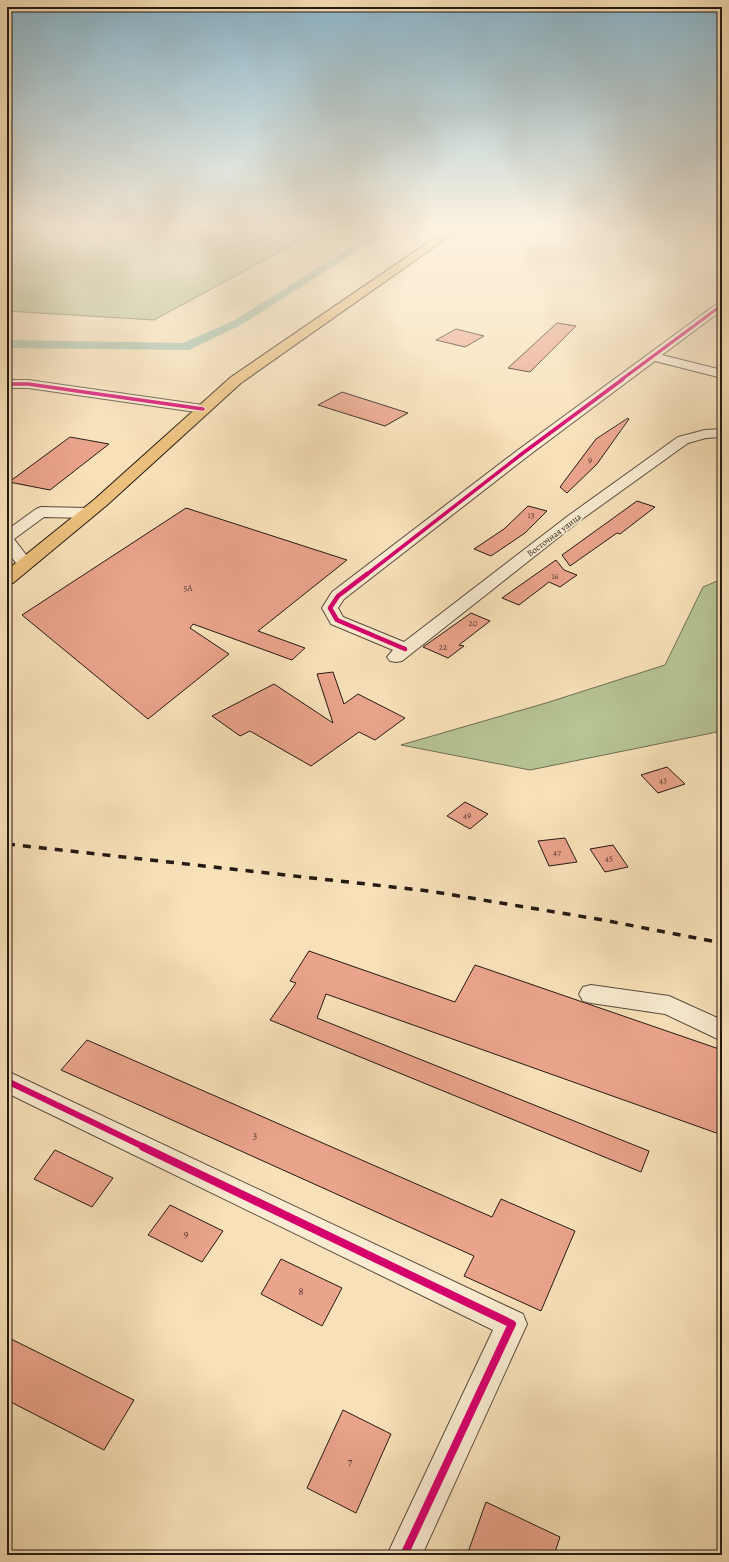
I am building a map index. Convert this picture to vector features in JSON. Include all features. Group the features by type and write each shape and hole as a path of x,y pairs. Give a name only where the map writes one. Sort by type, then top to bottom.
{"main road":[{"path":"7,579 88,513 157,453 236,380 350,301"}],"street":[{"path":"654,357 722,305"},
{"path":"654,357 722,374"},
{"name":"Восточная улица","path":"654,357 523,453 338,596 330,608 337,620 400,653 573,519 683,440 705,434 722,433"},
{"path":"7,384 35,385 203,409"},
{"path":"25,564 7,538 40,512 88,513"},
{"path":"592,994 669,1005 722,1032"},
{"path":"7,1081 512,1324 404,1555"}],"green space":[{"path":"7,301 189,301 154,320 7,311"},
{"path":"722,579 722,731 530,770 401,745 546,703 665,665 703,587"}],"building":[{"path":"557,323 576,326 530,372 508,368"},
{"path":"456,329 484,336 465,347 436,340"},
{"path":"342,392 408,413 385,426 318,405"},
{"path":"628,418 629,419 597,464 567,493 560,487 596,439"},
{"path":"70,437 109,444 50,490 9,482"},
{"path":"637,501 655,507 620,534 617,533 570,566 562,555"},
{"path":"528,506 547,511 525,533 491,556 474,549 504,529"},
{"path":"186,508 347,560 258,631 305,648 292,660 193,624 190,628 229,654 148,719 22,615"},
{"path":"556,560 564,570 577,575 560,587 549,582 519,605 502,598"},
{"path":"471,613 490,621 459,645 464,646 448,658 423,647"},
{"path":"333,672 344,704 358,694 405,718 375,740 359,732 311,766 250,731 240,736 212,716 274,684 333,723 317,674"},
{"path":"667,767 685,784 658,793 641,775"},
{"path":"465,802 488,814 470,829 447,816"},
{"path":"565,838 577,862 549,866 538,841"},
{"path":"613,845 628,867 605,872 590,849"},
{"path":"309,951 455,1002 475,965 722,1050 722,1135 326,994 317,1018 649,1151 641,1172 270,1020 296,983 290,981"},
{"path":"87,1040 492,1217 501,1199 575,1231 541,1311 464,1276 474,1256 61,1070"},
{"path":"55,1150 113,1178 92,1207 34,1179"},
{"path":"170,1205 223,1231 202,1262 148,1235"},
{"path":"281,1259 342,1288 322,1326 261,1294"},
{"path":"7,1337 134,1400 104,1450 7,1400"},
{"path":"343,1410 391,1434 356,1513 307,1488"},
{"path":"486,1502 560,1537 554,1555 467,1555"}],"waterway":[{"path":"7,344 185,347 239,322 272,301"}],"railway":[{"path":"7,844 429,891 603,920 722,943"}],"cycle path":[{"path":"405,649 337,620 330,608 338,596 523,453 722,305"},
{"path":"7,384 28,384 203,409"},
{"path":"7,1081 512,1324 404,1555"}]}
